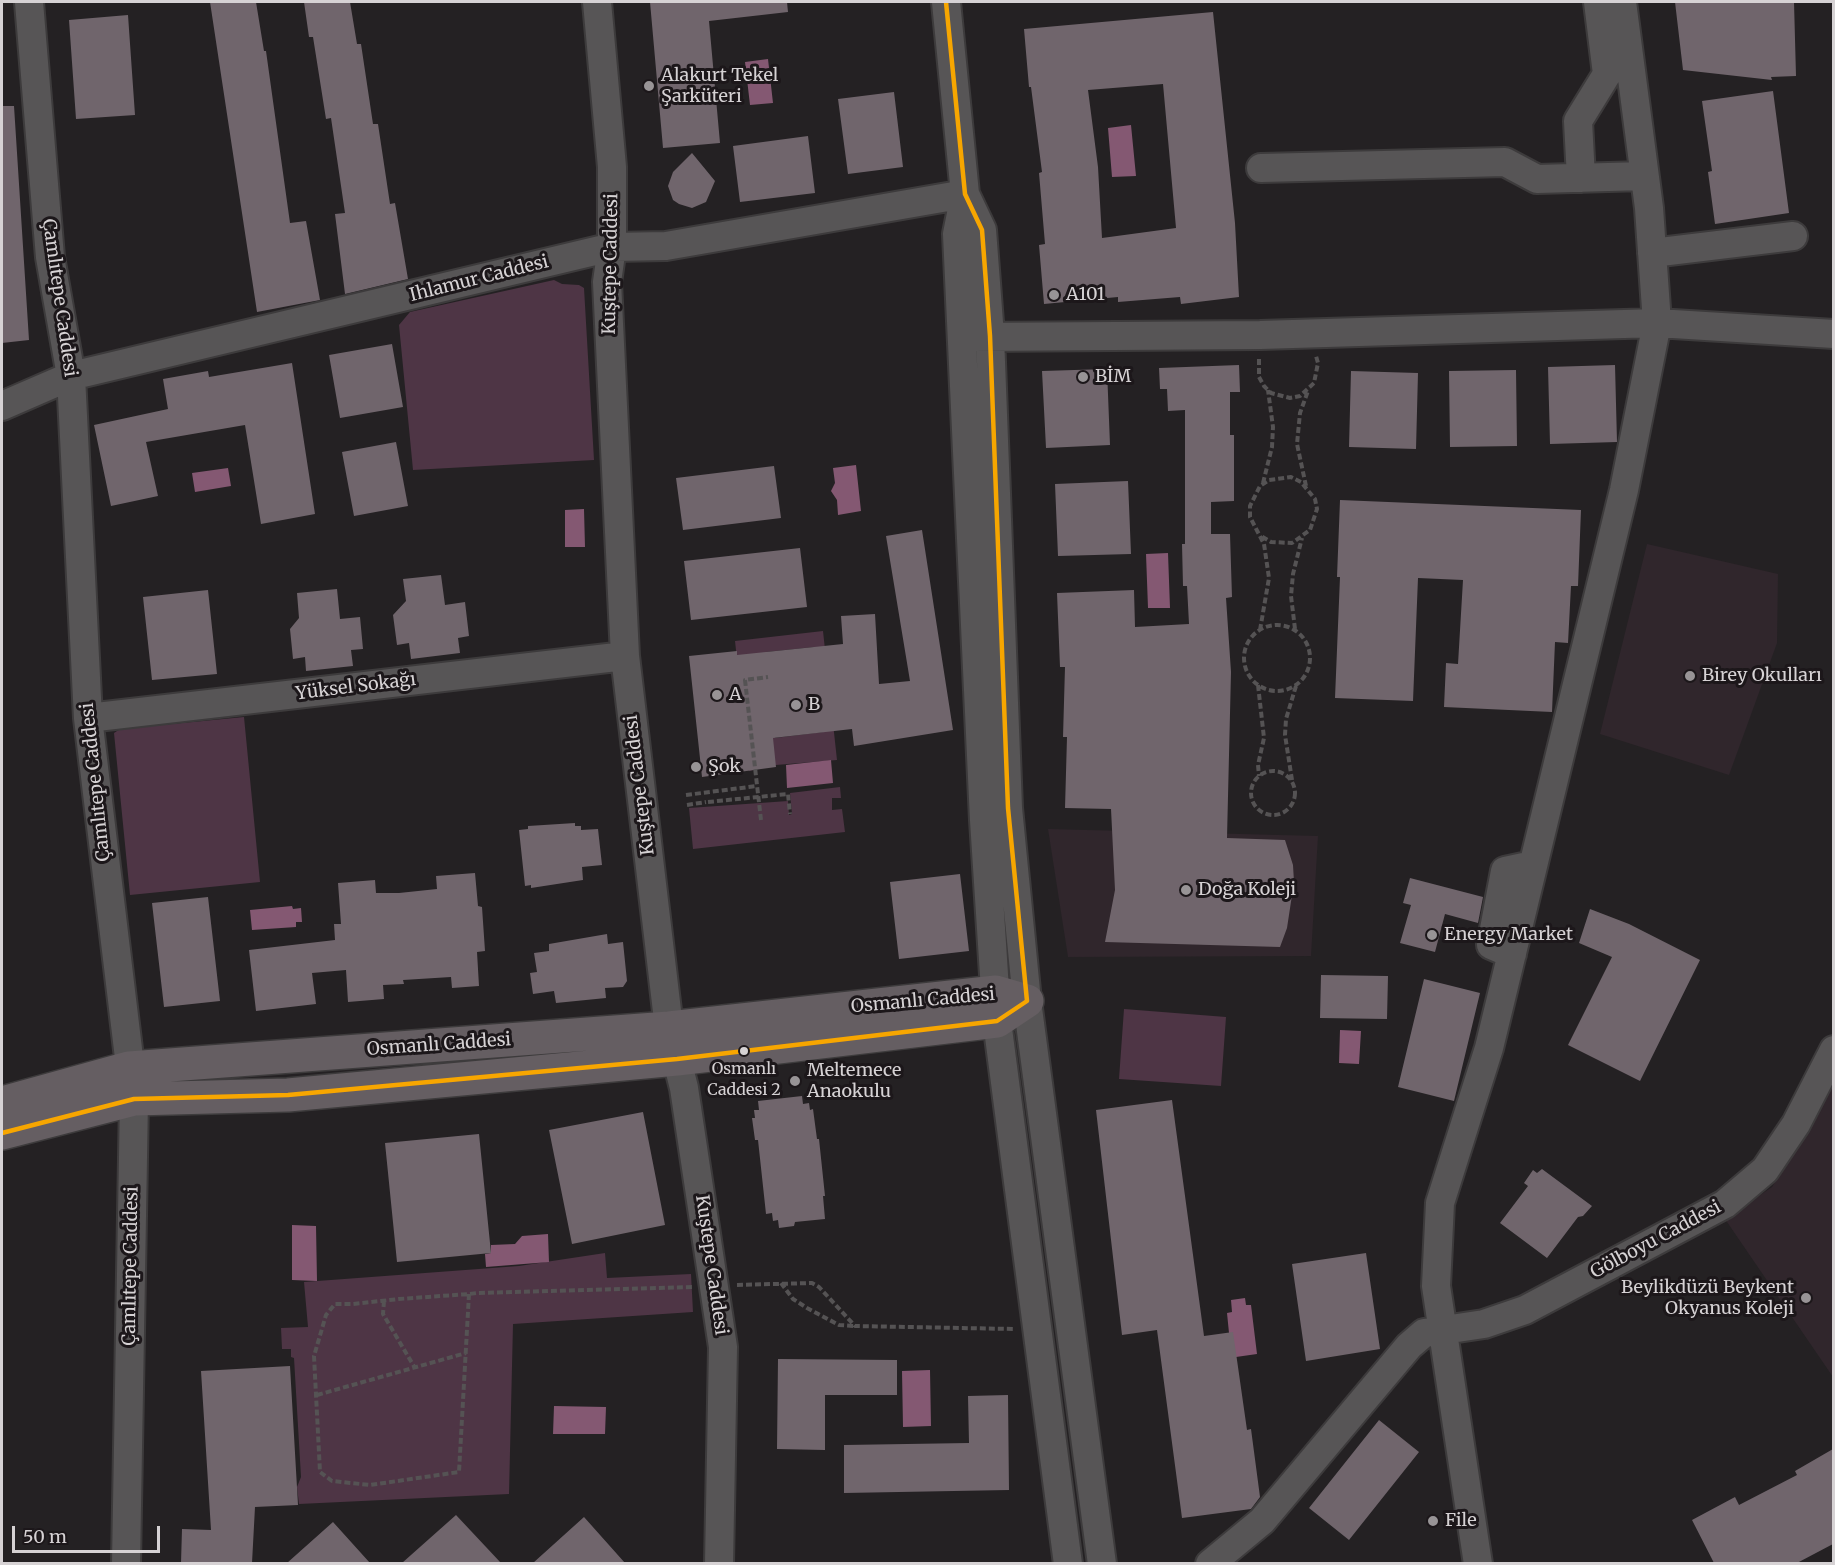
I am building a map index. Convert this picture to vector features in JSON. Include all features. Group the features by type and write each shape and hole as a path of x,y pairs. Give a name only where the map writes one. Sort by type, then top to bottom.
{"main road":[{"name":"Osmanlı Caddesi","path":"2,1133 131,1084 288,1095 677,1059 1027,1002"},
{"name":"Osmanlı Caddesi","path":"2,1103 131,1084 669,1028 997,1006"}],"street":[{"name":"Çamlıtepe Caddesi","path":"28,2 50,257 71,376 88,718 131,1084 126,1563"},
{"name":"Kuştepe Caddesi","path":"597,2 612,167 612,247 607,282 625,656 669,1028 677,1059 723,1347 719,1563"},
{"path":"946,2 965,194 957,234 984,820 997,1006 1068,1563"},
{"path":"1581,178 1578,121 1607,74 1599,2"},
{"path":"1478,1563 1436,1286 1440,1203 1489,1048 1624,490 1657,323 1644,176 1622,2"},
{"path":"1261,168 1505,162 1537,179 1644,176"},
{"name":"Ihlamur Caddesi","path":"2,406 71,376 612,247 666,246 965,194"},
{"path":"965,194 982,230 990,336 1008,808 1027,1002 1102,1563"},
{"path":"1652,253 1793,236"},
{"path":"962,338 1260,335 1657,323 1833,334"},
{"name":"Yüksel Sokağı","path":"88,718 625,656"},
{"name":"Gölboyu Caddesi","path":"1210,1563 1262,1521 1409,1346 1424,1333 1484,1324 1525,1310 1725,1204 1765,1170 1796,1124 1833,1050"}],"path":[{"path":"1261,536 1281,544 1302,538 1310,530 1317,509 1315,499 1306,486 1297,444 1300,412 1308,390 1314,383 1318,363 1313,351 1312,333"},
{"path":"1260,335 1259,377 1267,389 1280,397 1290,398 1308,390"},
{"path":"1263,484 1272,447 1273,427 1267,389"},
{"path":"1260,630 1269,578 1261,536 1254,527 1250,506 1253,495 1263,484 1280,477 1291,477 1306,486"},
{"path":"1292,781 1280,772 1265,772 1259,776 1254,782 1251,796 1257,809 1270,815 1284,813 1294,802 1295,788 1285,735 1286,719 1296,686 1308,669 1310,658 1309,648 1296,630 1292,585 1302,538"},
{"path":"1296,630 1274,625 1260,630 1248,642 1244,653 1248,675 1258,686 1275,692 1296,686"},
{"path":"760,820 748,734 745,680 768,677"},
{"path":"1258,686 1264,738 1258,765 1259,776"},
{"path":"686,795 757,786"},
{"path":"687,804 788,794 790,814"},
{"path":"736,1285 800,1282 819,1287 855,1326"},
{"path":"781,1283 793,1299 839,1325 1018,1329"},
{"path":"469,1294 459,1472 370,1485 332,1481 320,1472 314,1356 326,1315 335,1304 469,1294 698,1286"},
{"path":"384,1301 383,1314 415,1368"},
{"path":"317,1395 466,1353"}],"shaded area":[{"path":"768,59 773,103 750,105 745,62"},
{"path":"1131,125 1136,176 1112,177 1108,128"},
{"path":"554,280 562,284 579,285 584,288 594,460 413,470 399,325 410,312"},
{"path":"856,465 861,511 838,515 837,500 831,491 835,483 833,468"},
{"path":"228,468 231,486 195,492 192,473"},
{"path":"584,509 585,547 565,547 565,510"},
{"name":"Birey Okulları","path":"1647,544 1778,574 1777,643 1729,775 1600,734"},
{"path":"1168,553 1170,608 1148,608 1146,554"},
{"path":"823,631 837,760 776,765 749,771 735,641","holes":["814,647 823,732 775,738 766,652"]},
{"path":"244,717 260,882 130,895 114,733 120,729"},
{"path":"831,760 833,783 787,788 786,765"},
{"path":"840,787 841,798 832,798 832,810 842,809 845,832 693,849 689,808 788,801 789,815 792,814 790,793"},
{"name":"Doğa Koleji","path":"1048,829 1318,836 1311,956 1068,957"},
{"path":"292,906 293,909 301,908 302,922 296,922 296,927 252,930 250,910"},
{"path":"1124,1009 1226,1017 1221,1086 1119,1079"},
{"path":"1340,1030 1361,1031 1359,1064 1339,1063"},
{"name":"Beylikdüzü Beykent Okyanus Koleji","path":"1833,1047 1833,1377 1725,1219 1772,1187 1827,1094"},
{"path":"292,1225 316,1226 317,1281 292,1280"},
{"path":"548,1234 549,1262 486,1267 485,1254 491,1253 491,1245 515,1244 522,1236"},
{"path":"605,1253 607,1278 691,1274 693,1312 513,1324 509,1494 299,1504 297,1487 301,1477 294,1358 291,1357 291,1349 282,1349 281,1328 308,1327 304,1282 519,1266"},
{"path":"1245,1298 1246,1305 1251,1305 1257,1354 1236,1357 1229,1333 1227,1313 1232,1312 1231,1300"},
{"path":"930,1370 931,1426 903,1427 902,1371"},
{"path":"554,1406 606,1407 605,1434 553,1434"}],"building":[{"path":"210,2 256,2 264,51 266,51 290,223 306,221 320,300 257,312"},
{"path":"304,2 350,2 357,44 361,44 373,124 378,124 390,204 395,203 408,279 345,294 335,214 345,213 331,118 326,119 313,37 309,37"},
{"path":"650,2 787,2 788,12 709,21 720,143 663,148"},
{"path":"1675,2 1794,2 1796,76 1771,77 1772,80 1683,70"},
{"path":"1213,12 1235,223 1239,297 1181,304 1180,297 1118,302 1118,297 1044,304 1039,245 1045,244 1039,173 1042,172 1031,87 1029,87 1024,29","holes":["1163,84 1176,228 1102,238 1098,167 1088,90"]},
{"path":"128,15 135,115 76,119 69,20"},
{"path":"1773,91 1789,213 1715,224 1708,172 1712,171 1702,101"},
{"path":"894,92 903,167 848,174 838,99"},
{"path":"2,106 14,106 29,340 2,343"},
{"path":"808,136 815,193 740,202 733,146"},
{"path":"692,153 715,181 706,202 692,208 673,200 668,186 673,172"},
{"path":"392,344 403,407 340,418 329,355"},
{"path":"292,363 315,514 261,524 245,425 146,442 158,496 111,506 94,425 168,409 163,379 208,371 209,377"},
{"path":"1239,365 1240,392 1230,392 1230,435 1234,435 1234,501 1211,502 1211,534 1230,534 1232,597 1226,598 1231,672 1227,838 1285,840 1293,865 1294,882 1287,928 1280,947 1105,942 1115,890 1111,809 1065,808 1067,737 1063,737 1065,667 1060,667 1057,593 1134,590 1135,627 1189,624 1187,586 1183,586 1182,544 1185,544 1185,410 1168,411 1167,389 1160,389 1159,368"},
{"path":"1615,365 1617,442 1550,444 1548,367"},
{"path":"1107,369 1110,445 1046,448 1042,371"},
{"path":"1516,370 1517,446 1450,447 1449,371"},
{"path":"1351,371 1418,373 1416,449 1349,447"},
{"path":"396,442 408,506 354,516 342,452"},
{"path":"774,466 781,518 683,530 676,478"},
{"path":"1128,481 1131,554 1058,556 1055,484"},
{"path":"1340,500 1581,510 1578,586 1571,586 1568,643 1555,642 1552,712 1444,707 1446,663 1458,664 1463,580 1418,578 1413,701 1335,698 1340,577 1337,577"},
{"path":"922,530 953,730 854,746 852,729 773,738 776,767 702,777 689,656 737,651 737,655 843,644 841,616 875,614 879,684 910,681 886,536"},
{"path":"800,548 807,607 691,620 684,561"},
{"path":"441,575 445,605 465,602 469,636 458,638 460,653 411,659 409,643 397,645 393,615 406,601 403,579"},
{"path":"337,589 340,619 360,617 363,649 351,650 353,666 306,671 305,657 293,659 290,629 299,618 297,593"},
{"path":"208,590 217,674 152,680 143,597"},
{"path":"575,823 575,826 581,826 581,830 598,829 602,865 582,867 583,880 531,888 531,885 525,886 519,830 528,829 528,826"},
{"path":"475,873 478,906 482,907 485,951 477,952 479,986 452,988 451,977 403,980 404,984 383,985 384,999 348,1002 346,970 312,973 316,1004 256,1011 249,950 335,940 334,924 341,924 338,883 375,880 376,893 399,893 437,889 436,876"},
{"path":"960,874 969,951 899,959 890,882"},
{"path":"1410,878 1483,897 1478,923 1445,914 1435,952 1400,943 1411,905 1403,903"},
{"path":"208,897 220,1001 164,1007 152,903"},
{"path":"1590,909 1629,924 1700,960 1640,1081 1568,1045 1612,957 1579,943"},
{"path":"607,934 608,944 623,942 627,981 623,987 605,988 606,998 556,1003 554,991 533,994 530,973 537,972 534,953 549,951 549,944"},
{"path":"1321,975 1388,976 1387,1019 1320,1018"},
{"path":"1424,979 1480,993 1454,1101 1398,1087"},
{"path":"802,1096 803,1104 809,1103 810,1110 813,1109 817,1139 819,1139 825,1219 795,1222 794,1226 779,1228 778,1220 773,1221 772,1213 766,1214 758,1140 755,1140 752,1118 755,1118 754,1110 759,1110 758,1101"},
{"path":"1172,1100 1204,1336 1233,1332 1247,1430 1251,1429 1260,1497 1251,1509 1182,1518 1157,1330 1122,1335 1096,1110"},
{"path":"643,1112 665,1225 572,1244 549,1130"},
{"path":"479,1134 491,1253 397,1262 385,1143"},
{"path":"1542,1169 1592,1206 1583,1216 1578,1217 1547,1258 1500,1223 1528,1186 1524,1183 1533,1170 1537,1173"},
{"path":"1366,1253 1380,1349 1306,1361 1292,1264"},
{"path":"778,1359 897,1360 897,1395 825,1395 825,1450 777,1449"},
{"path":"290,1366 298,1505 255,1507 252,1563 181,1563 182,1529 211,1530 201,1371"},
{"path":"1008,1395 1009,1490 844,1493 844,1445 969,1443 968,1396"},
{"path":"1379,1420 1419,1452 1349,1540 1309,1508"},
{"path":"1833,1449 1833,1544 1797,1563 1714,1563 1692,1520 1735,1497 1739,1505 1797,1475 1795,1471"},
{"path":"456,1515 501,1563 402,1563"},
{"path":"584,1517 625,1563 533,1563"},
{"path":"333,1522 370,1563 287,1563"}],"transit line":[{"path":"2,1133 134,1099 288,1095 677,1059 997,1021 1027,1001 1008,808 990,336 982,230 965,194 946,2"}],"place":[{"name":"Alakurt Tekel Şarküteri","path":"649,86"},
{"name":"A101","path":"1054,295"},
{"name":"BİM","path":"1083,377"},
{"name":"Birey Okulları","path":"1690,676"},
{"name":"A","path":"717,695"},
{"name":"B","path":"796,705"},
{"name":"Şok","path":"696,767"},
{"name":"Doğa Koleji","path":"1186,890"},
{"name":"Energy Market","path":"1432,935"},
{"name":"Osmanlı Caddesi 2","path":"744,1051"},
{"name":"Meltemece Anaokulu","path":"795,1081"},
{"name":"Beylikdüzü Beykent Okyanus Koleji","path":"1806,1298"},
{"name":"File","path":"1433,1521"}]}
